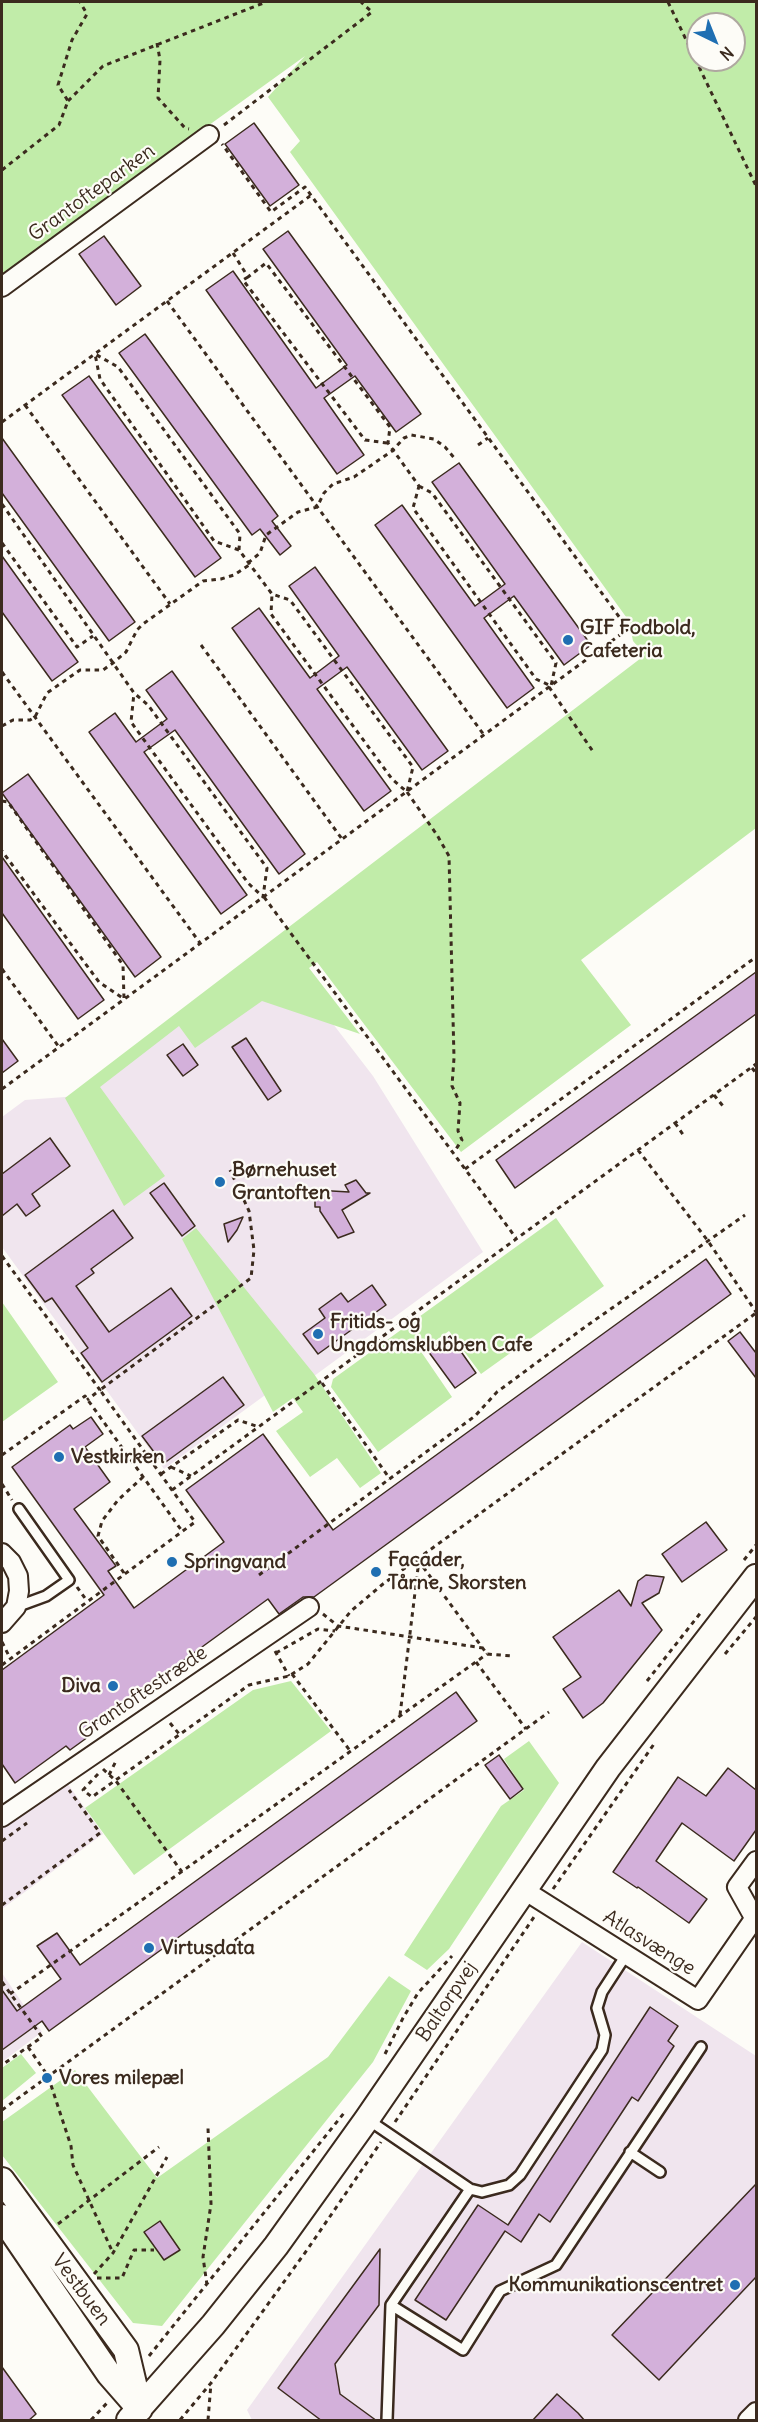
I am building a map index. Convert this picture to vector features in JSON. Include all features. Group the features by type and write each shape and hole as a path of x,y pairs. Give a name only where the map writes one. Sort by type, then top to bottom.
{"street":[{"name":"Grantofteparken","path":"2,287 209,135"},
{"path":"2,1553 11,1562 18,1576 19,1592 16,1607 2,1623"},
{"name":"Baltorpvej","path":"139,2417 269,2254 358,2113 534,1896 608,1768 750,1569"},
{"name":"Grantoftestræde","path":"2,1817 317,1611"},
{"name":"Atlasvænge","path":"534,1896 698,2000 755,1920 736,1887 756,1861"},
{"name":"Vestbuen","path":"2,2180 126,2350 139,2417"},
{"name":"Vestbuen","path":"2,2217 139,2417"},
{"path":"748,2421 756,2412"}],"lane":[{"path":"16,1607 46,1596 69,1580 19,1509"},
{"path":"358,2113 470,2189 482,2192 509,2185 520,2175 602,2050 605,2036 597,2008 602,1992 626,1955"},
{"path":"391,2305 463,2350 500,2291 556,2265 701,2046"},
{"path":"630,2152 660,2172"},
{"path":"387,2421 391,2305 470,2189"}],"path":[{"path":"68,101 58,85 72,40 87,14 80,2"},
{"path":"2,170 59,125 68,101 103,66 266,2"},
{"path":"209,135 237,117 372,12 361,2"},
{"path":"668,2 756,186"},
{"path":"2,1089 628,629 305,187 271,212 218,138 185,128 158,98 160,60 158,43"},
{"path":"2,422 310,196"},
{"path":"233,253 248,277"},
{"path":"387,443 365,440 243,280 266,263 390,427 387,443 392,451 420,486 432,493 556,663 550,687"},
{"path":"167,301 484,735"},
{"path":"95,354 118,367 220,506 240,534 238,550"},
{"path":"95,354 100,379 214,541 238,550 272,594 290,600 413,767 407,792"},
{"path":"25,405 170,604"},
{"path":"2,726 13,720 30,720 35,717 47,693 80,670 103,670 113,663 126,652 137,630 170,604 203,580 228,577 249,564 260,553 266,535 298,512 317,507 333,484 354,477 392,451 404,438 411,435 439,442 456,460"},
{"path":"478,445 488,438"},
{"path":"420,486 413,508 536,679 550,687 594,753"},
{"path":"2,504 134,693 148,705 267,868 263,897"},
{"path":"2,543 77,647 93,636"},
{"path":"272,594 271,614 392,779 407,792 442,842 449,856 454,1058 452,1086 460,1103 458,1131 462,1140 454,1152"},
{"path":"201,645 342,839"},
{"path":"2,672 200,943"},
{"path":"134,693 131,722 248,884 263,897 516,1238"},
{"path":"2,801 8,802 123,965 124,999"},
{"path":"2,851 99,982 124,999"},
{"path":"465,1169 756,957"},
{"path":"2,969 59,1047"},
{"path":"172,1490 756,1064"},
{"path":"752,1068 756,1073"},
{"path":"714,1095 723,1106"},
{"path":"675,1123 684,1136"},
{"path":"102,1767 83,1790 92,1797 249,1685 290,1675 308,1664 351,1611 417,1559 756,1313 708,1241 638,1150"},
{"path":"87,1400 251,1278 254,1250 249,1211 230,1170"},
{"path":"259,1575 475,1416 497,1392 745,1215"},
{"path":"2,1256 195,1522 2,1665"},
{"path":"322,1382 390,1479"},
{"path":"2,1455 85,1396 182,1531"},
{"path":"161,1474 238,1420 259,1427"},
{"path":"171,1467 191,1476"},
{"path":"125,1573 98,1536 102,1521 118,1500 143,1477"},
{"path":"2,1484 19,1509"},
{"path":"750,1569 756,1545"},
{"path":"400,1717 418,1568 417,1559"},
{"path":"417,1559 487,1654"},
{"path":"646,1682 708,1603"},
{"path":"317,1611 338,1626 483,1648"},
{"path":"718,1662 756,1617"},
{"path":"335,1630 318,1629 276,1653 290,1675 351,1752"},
{"path":"2,1642 10,1658"},
{"path":"10,1994 487,1654 512,1656"},
{"path":"476,1662 526,1729"},
{"path":"2,2110 549,1712"},
{"path":"171,1722 180,1735"},
{"path":"180,2421 211,2383 307,2250 388,2132 534,1896 661,1736"},
{"path":"107,1774 116,1781 182,1872"},
{"path":"2,1905 100,1833 67,1787 62,1791"},
{"path":"2,1841 30,1821"},
{"path":"382,2061 403,2018 418,1994 456,1951"},
{"path":"2,1982 42,2037 2,2066"},
{"path":"28,2047 48,2076 71,2146 73,2165 114,2253"},
{"path":"132,2375 207,2285 358,2113"},
{"path":"207,2285 203,2257 211,2204 208,2128"},
{"path":"42,2237 159,2147"},
{"path":"153,2250 134,2250 122,2278 90,2278 114,2253 166,2157"},
{"path":"208,2421 211,2383"},
{"path":"91,2421 108,2402"}],"shaded area":[{"name":"Børnehuset Grantoften","path":"277,951 373,1076 483,1252 291,1393 283,1382 164,1469 2,1247 2,1117 25,1100 78,1096"},
{"path":"63,1777 103,1834 2,1909 2,1822"},
{"path":"582,1942 756,2056 756,2420 252,2420 247,2410"},
{"path":"2,1973 42,2032 2,2062"}],"green space":[{"path":"2,2 756,2 756,828 581,960 631,1025 461,1152 317,962 309,968 360,1034 262,1001 195,1048 179,1026 100,1087 165,1176 124,1206 65,1098 645,655 633,641 629,621 290,152 300,141 268,97 305,56 2,274"},
{"path":"556,1218 604,1286 481,1374 449,1331 421,1351 411,1337 452,1397 378,1452 331,1387 333,1379"},
{"path":"196,1228 314,1374 381,1473 360,1488 337,1458 310,1477 276,1431 303,1412 293,1398 273,1412 182,1239"},
{"path":"2,1302 58,1382 2,1422"},
{"path":"291,1681 331,1731 134,1875 85,1808 253,1690"},
{"path":"529,1741 559,1783 449,1949 427,1970 404,1955 501,1806 524,1790 504,1759"},
{"path":"389,1976 411,1991 373,2062 162,2326 133,2323 2,2155 2,2122 75,2070 157,2178 328,2057"},
{"path":"21,2054 36,2073 2,2101 2,2068"}],"building":[{"path":"254,123 299,185 270,206 225,144"},
{"path":"288,231 421,414 396,432 355,376 324,398 364,455 337,474 206,290 233,271 316,388 347,365 263,249"},
{"path":"104,236 141,286 116,305 79,254"},
{"path":"145,334 278,516 272,521 291,546 280,555 260,529 252,535 119,353"},
{"path":"89,376 221,558 195,577 62,395"},
{"path":"2,438 135,622 109,641 2,493"},
{"path":"459,463 591,645 564,665 514,596 484,618 534,688 507,708 375,525 402,505 475,606 505,584 432,482"},
{"path":"2,556 78,662 52,681 2,612"},
{"path":"315,567 448,751 422,770 347,667 317,689 391,791 364,811 232,628 259,608 310,678 339,656 289,586"},
{"path":"172,671 305,854 279,874 175,730 144,752 247,895 221,914 89,732 115,713 136,742 167,719 146,690"},
{"path":"28,774 161,957 135,977 2,793"},
{"path":"2,857 104,1000 78,1019 2,913"},
{"path":"756,972 756,1014 515,1188 496,1160"},
{"path":"246,1038 281,1091 268,1100 232,1047"},
{"path":"2,1039 18,1061 2,1073"},
{"path":"183,1044 198,1065 183,1076 167,1055"},
{"path":"50,1138 70,1166 32,1194 40,1206 26,1216 17,1204 2,1216 2,1174"},
{"path":"356,1180 366,1193 370,1193 342,1210 354,1232 338,1238 320,1211 320,1207 315,1207 315,1190 349,1192 345,1185"},
{"path":"164,1183 195,1226 182,1236 150,1193"},
{"path":"113,1210 133,1238 91,1269 94,1273 76,1286 109,1332 171,1288 192,1316 102,1382 81,1353 88,1348 52,1298 45,1302 25,1275"},
{"path":"243,1217 237,1230 228,1242 224,1224"},
{"path":"706,1259 731,1294 314,1597 303,1597 279,1614 268,1599 85,1732 88,1737 70,1750 66,1746 15,1783 2,1764 2,1670 104,1595 12,1467 70,1425 73,1429 91,1417 103,1434 85,1447 110,1482 74,1509 116,1566 108,1571 134,1608 224,1542 186,1490 263,1434 333,1530"},
{"path":"372,1285 386,1305 318,1354 303,1334 325,1318 319,1309 341,1293 348,1302"},
{"path":"740,1332 756,1353 756,1378 728,1341"},
{"path":"450,1336 476,1373 455,1388 428,1351"},
{"path":"223,1377 244,1405 163,1464 142,1436"},
{"path":"706,1522 727,1550 682,1582 662,1554"},
{"path":"646,1575 664,1577 659,1593 642,1603 662,1630 603,1703 583,1718 563,1689 581,1677 553,1637 619,1590 631,1606 638,1581"},
{"path":"456,1692 477,1721 49,2031 42,2021 2,2050 2,1990 17,2011 61,1979 37,1946 57,1933 80,1965"},
{"path":"499,1755 523,1789 510,1799 485,1765"},
{"path":"728,1768 756,1790 756,1830 734,1861 682,1823 656,1861 707,1899 689,1923 613,1872 678,1777 706,1796"},
{"path":"650,2007 678,2026 668,2041 674,2046 638,2101 632,2097 550,2222 539,2214 521,2242 505,2231 446,2320 415,2300 478,2205 508,2225"},
{"path":"756,2184 756,2277 659,2380 612,2335"},
{"path":"160,2221 180,2250 164,2260 144,2232"},
{"path":"380,2249 379,2305 335,2364 340,2394 377,2421 322,2421 278,2388"},
{"path":"2,2367 36,2414 28,2421 2,2421"},
{"path":"557,2394 578,2413 585,2421 532,2421"}],"place":[{"name":"GIF Fodbold, Cafeteria","path":"568,640"},
{"name":"Børnehuset Grantoften","path":"220,1182"},
{"name":"Fritids- og Ungdomsklubben Cafe","path":"318,1334"},
{"name":"Vestkirken","path":"59,1457"},
{"name":"Springvand","path":"172,1562"},
{"name":"Facader, Tårne, Skorsten","path":"376,1572"},
{"name":"Diva","path":"113,1686"},
{"name":"Virtusdata","path":"149,1948"},
{"name":"Vores milepæl","path":"47,2078"},
{"name":"Kommunikationscentret","path":"735,2285"}]}
